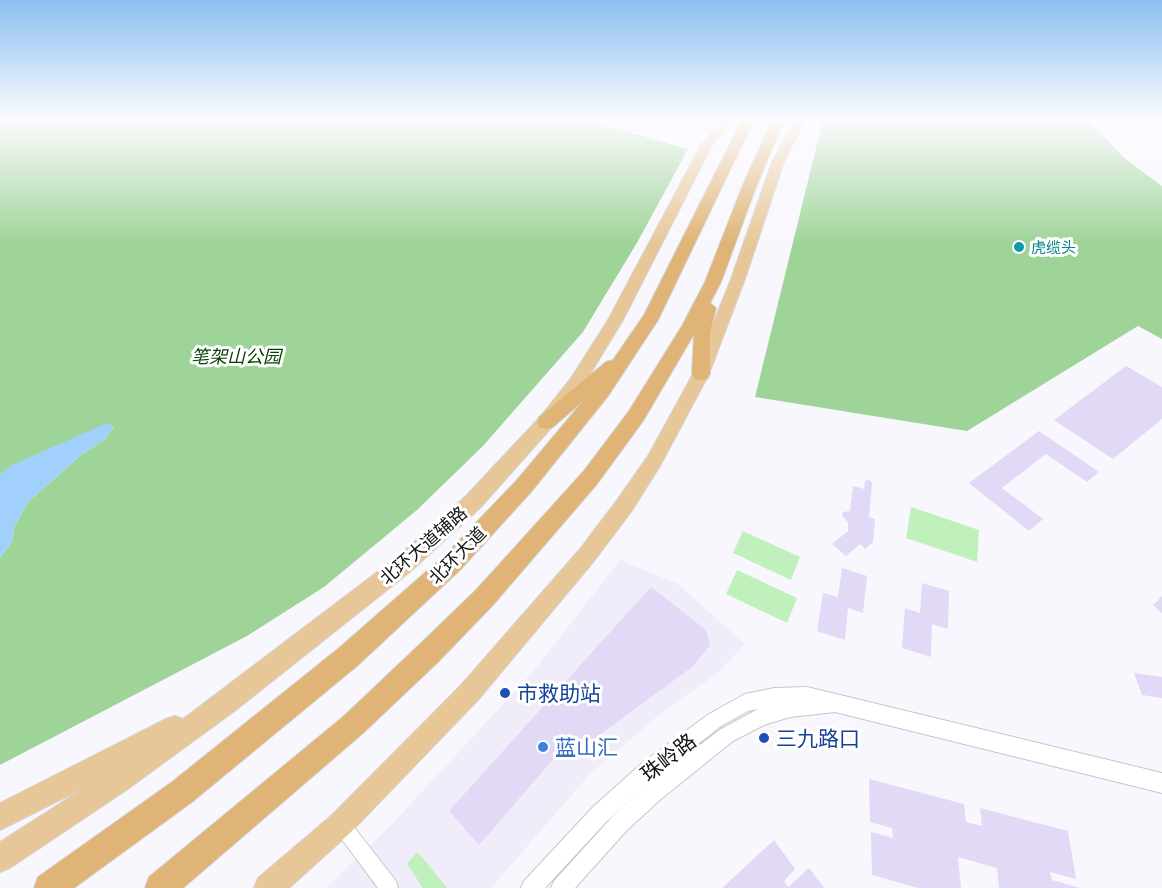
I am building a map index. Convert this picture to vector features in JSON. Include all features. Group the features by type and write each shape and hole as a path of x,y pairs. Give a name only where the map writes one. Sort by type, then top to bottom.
{"highway":[{"name":"北环大道","path":"49,888 182,792 348,657 452,562 524,486 569,434 629,353 673,275 723,161"},
{"path":"700,374 702,333 714,282 760,161"},
{"path":"160,888 353,725 492,589 590,478 636,416 670,363 714,282"},
{"path":"546,422 629,353"}],"main road":[{"name":"北环大道辅路","path":"0,858 116,782 228,702 404,564 473,502 546,422 598,348 698,161"},
{"path":"268,888 341,824 470,692 587,555 654,461 700,374 738,279 778,161"},
{"path":"0,817 228,702"}],"street":[{"name":"珠岭路","path":"531,888 600,814 649,770 715,720 745,703 774,697 807,696 1162,783"},
{"name":"珠岭路","path":"561,888 620,823 663,785 727,735 761,717 790,708 840,704"},
{"path":"341,824 389,888"}],"shaded area":[{"name":"蓝山汇","path":"620,560 678,584 745,644 720,671 654,719 590,774 491,888 326,888 391,825 532,673"}],"green space":[{"name":"笔架山公园","path":"0,161 681,161 638,241 583,332 482,447 417,510 324,587 247,636 0,765 0,558 12,542 14,527 28,502 80,456 105,439 114,427 107,424 13,465 0,475"},
{"path":"813,161 1129,161 1162,186 1162,339 1138,326 967,431 755,397"},
{"path":"911,507 979,530 977,562 906,538"},
{"path":"743,531 800,557 791,580 733,553"},
{"path":"737,570 797,598 787,623 726,594"},
{"path":"417,852 447,888 423,888 407,864"}],"water":[{"path":"107,423 114,427 105,439 80,456 28,502 14,527 12,542 0,558 0,475 12,465"}],"building":[{"path":"1126,366 1162,387 1162,419 1113,459 1054,420"},
{"path":"1039,431 1099,472 1087,482 1046,454 1002,488 1043,519 1029,531 969,483"},
{"path":"869,479 872,483 869,517 875,519 873,542 865,549 860,544 846,556 832,544 848,531 848,523 842,515 843,512 850,511 853,486 864,489 865,481"},
{"path":"842,568 867,576 863,613 848,608 845,640 817,631 823,593 838,597"},
{"path":"922,583 949,591 948,629 932,624 931,657 902,648 905,608 920,613"},
{"path":"651,587 706,630 710,645 692,667 576,752 567,743 479,845 449,811"},
{"path":"1162,596 1162,613 1153,605"},
{"path":"1134,673 1162,677 1162,698 1142,695"},
{"path":"869,779 964,804 966,822 982,826 980,808 1068,831 1076,879 1050,872 1052,880 1080,888 999,888 997,868 958,857 961,888 918,888 872,875 871,832 893,838 892,828 870,822"},
{"path":"774,840 795,869 784,881 788,887 809,868 824,888 722,888"}],"place":[{"name":"虎缆头","path":"1019,247"},
{"name":"市救助站","path":"505,693"},
{"name":"三九路口","path":"764,738"},
{"name":"蓝山汇","path":"543,747"}]}
